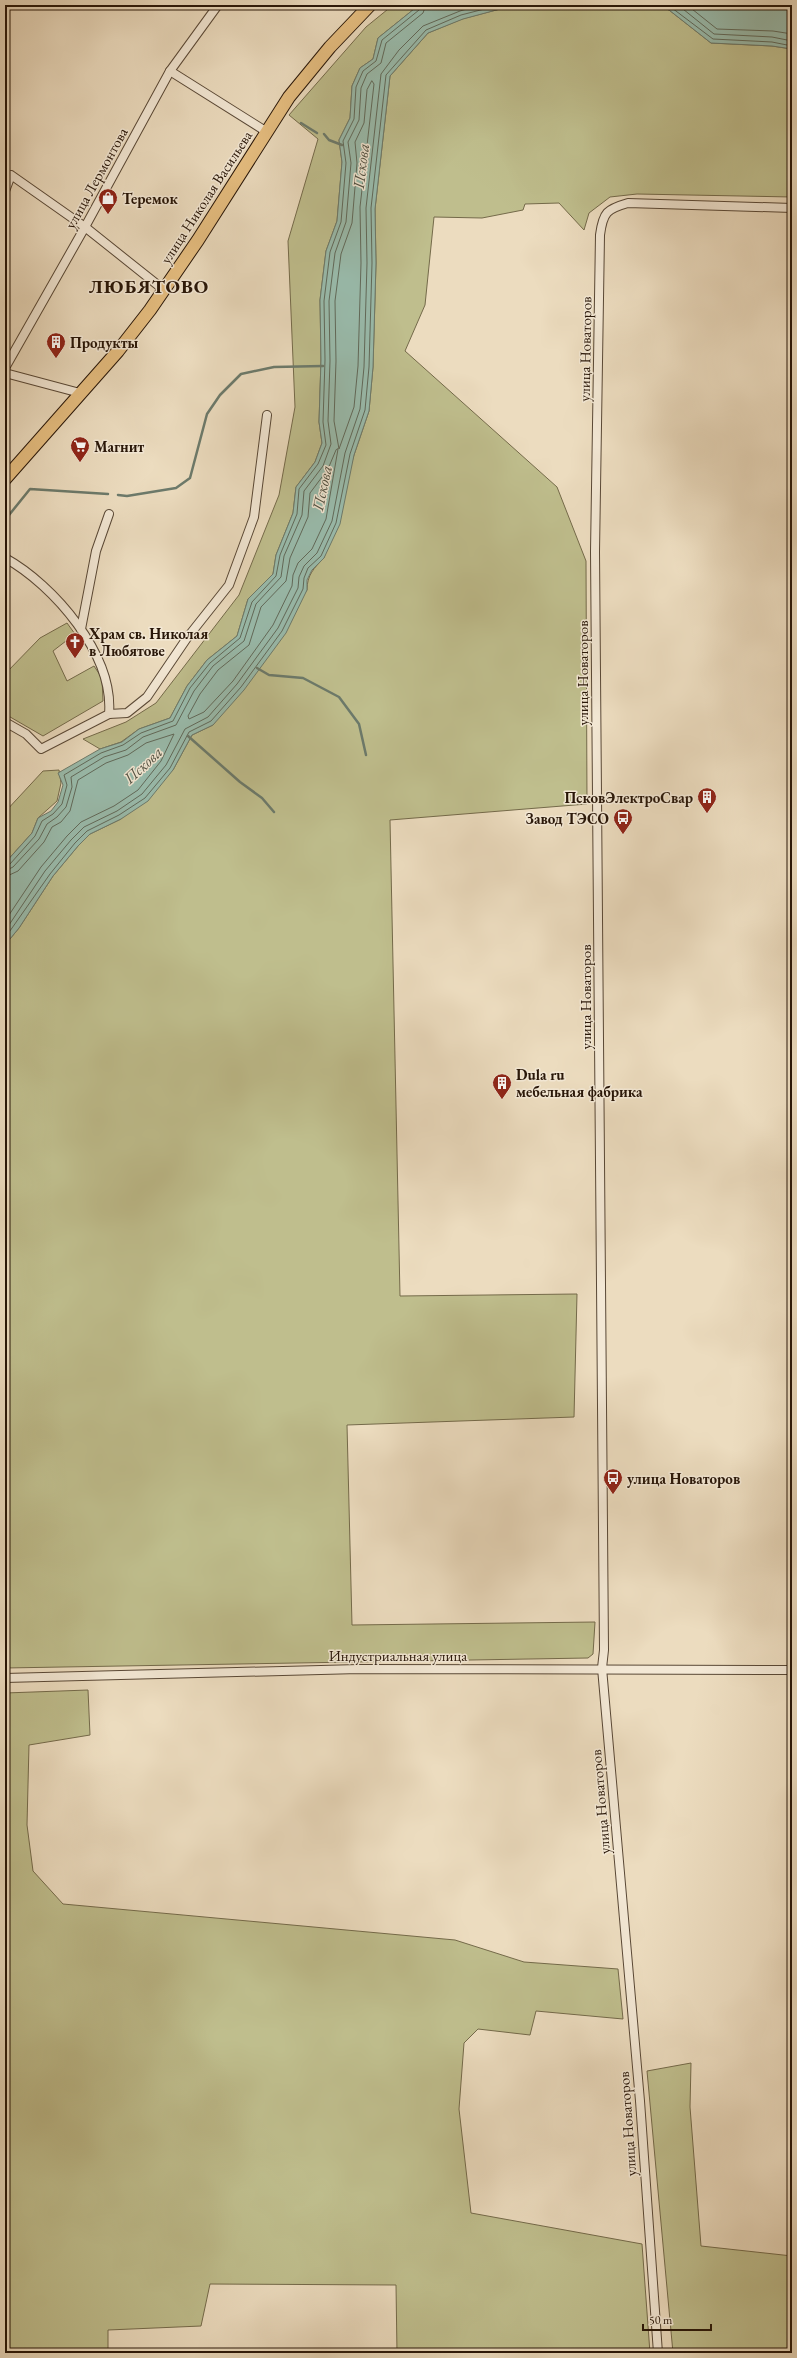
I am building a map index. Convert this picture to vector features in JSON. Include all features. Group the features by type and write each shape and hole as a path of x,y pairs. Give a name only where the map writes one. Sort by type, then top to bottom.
{"main road":[{"name":"улица Николая Васильева","path":"5,479 118,351 164,290 289,97 330,47 370,5"}],"street":[{"name":"улица Лермонтова","path":"5,368 85,227 170,72 218,5"},
{"path":"170,72 267,132"},
{"path":"5,191 11,175 85,227 164,290"},
{"name":"улица Новаторов","path":"658,2353 640,2101 602,1668 604,1650 595,552 600,235 602,218 611,208 628,203 792,208"},
{"path":"5,373 80,393"},
{"path":"5,722 26,734 41,749 109,714 127,713 147,698 187,638 229,585 254,517 267,415"},
{"path":"81,629 96,551 109,514"},
{"path":"5,558 29,573 50,593 81,629 99,660 107,680 109,714"},
{"name":"Индустриальная улица","path":"5,1678 351,1669 602,1668 792,1670"}],"shaded area":[{"path":"393,5 419,5 378,38 373,59 360,68 352,86 350,118 339,140 342,162 337,221 326,251 320,300 321,360 319,422 322,443 315,462 296,487 293,513 276,555 273,574 248,599 237,636 207,660 187,686 170,718 139,729 121,742 100,749 83,739 126,722 156,703 239,595 279,495 295,407 288,241 318,139 289,115 366,27"},
{"path":"515,5 657,5 669,10 711,43 772,46 792,49 792,197 637,194 610,197 589,213 584,230 559,203 525,204 523,210 482,218 434,217 425,305 405,351 557,487 586,561 587,804 390,820 400,1296 577,1294 574,1417 347,1425 352,1625 595,1622 593,1654 588,1658 5,1668 5,945 19,928 53,876 78,846 90,834 121,819 173,770 192,735 213,725 307,590 308,580 312,572 324,558 354,455 369,411 373,367 376,263 375,209 390,76 428,33 462,19"},
{"path":"67,623 75,634 53,651 67,681 94,666 102,678 103,701 43,736 5,714 5,674 40,638"},
{"path":"59,770 61,783 57,801 38,818 32,833 5,863 5,812 43,771"},
{"path":"88,1690 90,1735 29,1745 27,1825 33,1871 63,1904 455,1940 524,1962 618,1969 623,2019 536,2011 530,2035 478,2029 464,2043 459,2109 471,2213 642,2244 650,2353 397,2353 396,2285 210,2284 201,2326 108,2330 108,2353 5,2353 5,1693"},
{"path":"691,2063 690,2107 701,2246 792,2256 792,2353 673,2353 647,2071"}],"water":[{"name":"Пскова","path":"419,5 515,5 463,19 428,33 390,76 375,209 376,263 373,367 369,411 354,455 340,524 324,558 312,570 307,580 307,590 286,633 244,690 213,725 192,735 173,770 148,801 121,819 90,834 78,846 53,876 19,928 5,945 5,863 32,833 38,818 51,811 58,802 63,785 58,773 100,749 122,742 139,729 170,718 187,686 207,660 237,636 248,599 273,574 276,555 293,513 296,487 315,462 322,443 319,422 321,360 320,300 326,251 337,221 342,162 339,140 350,118 352,86 360,68 373,59 378,38"},
{"path":"657,5 792,5 792,49 772,46 711,43 669,10"}],"waterway":[{"path":"301,123 317,133"},
{"path":"324,134 329,140 342,145"},
{"path":"118,495 127,496 176,488 190,478 207,414 220,395 241,374 274,367 323,366"},
{"path":"5,520 30,489 108,494"},
{"path":"257,668 269,675 303,678 339,697 359,724 366,755"},
{"path":"188,736 240,782 262,798 274,812"}],"place":[{"name":"Теремок","path":"108,215"},
{"name":"Продукты","path":"56,359"},
{"name":"Магнит","path":"80,463"},
{"name":"Храм св. Николая в Любятове","path":"75,659"},
{"name":"ПсковЭлектроСвар","path":"707,814"},
{"name":"Завод ТЭСО","path":"623,835"},
{"name":"Dula ru мебельная фабрика","path":"502,1100"},
{"name":"улица Новаторов","path":"613,1495"}],"district":[{"name":"ЛЮБЯТОВО","path":"149,286"}]}
